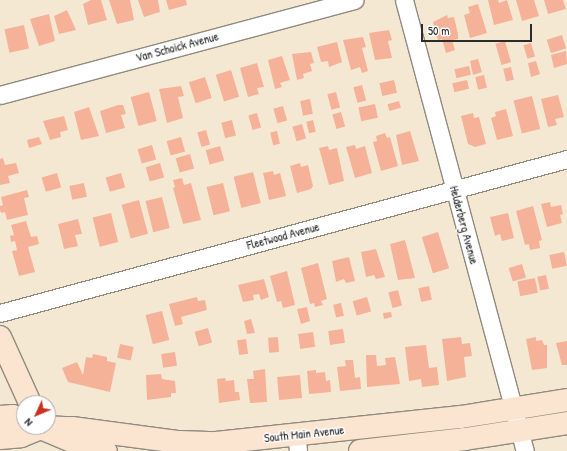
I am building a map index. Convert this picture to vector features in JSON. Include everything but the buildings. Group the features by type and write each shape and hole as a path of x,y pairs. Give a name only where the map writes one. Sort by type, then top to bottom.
{"street":[{"name":"Van Schoick Avenue","path":"0,95 355,0"},
{"name":"Helderberg Avenue","path":"404,0 454,190 515,410 522,441"},
{"name":"Fleetwood Avenue","path":"0,313 567,160"},
{"path":"0,337 26,395"},
{"name":"South Main Avenue","path":"56,427 199,443 297,443 515,410 567,400"},
{"name":"South Main Avenue","path":"0,417 16,417"},
{"path":"360,451 522,441 567,422"},
{"name":"South Main Avenue","path":"56,434 86,447 106,451"},
{"name":"South Main Avenue","path":"0,438 22,435"},
{"path":"41,435 50,451"}]}
